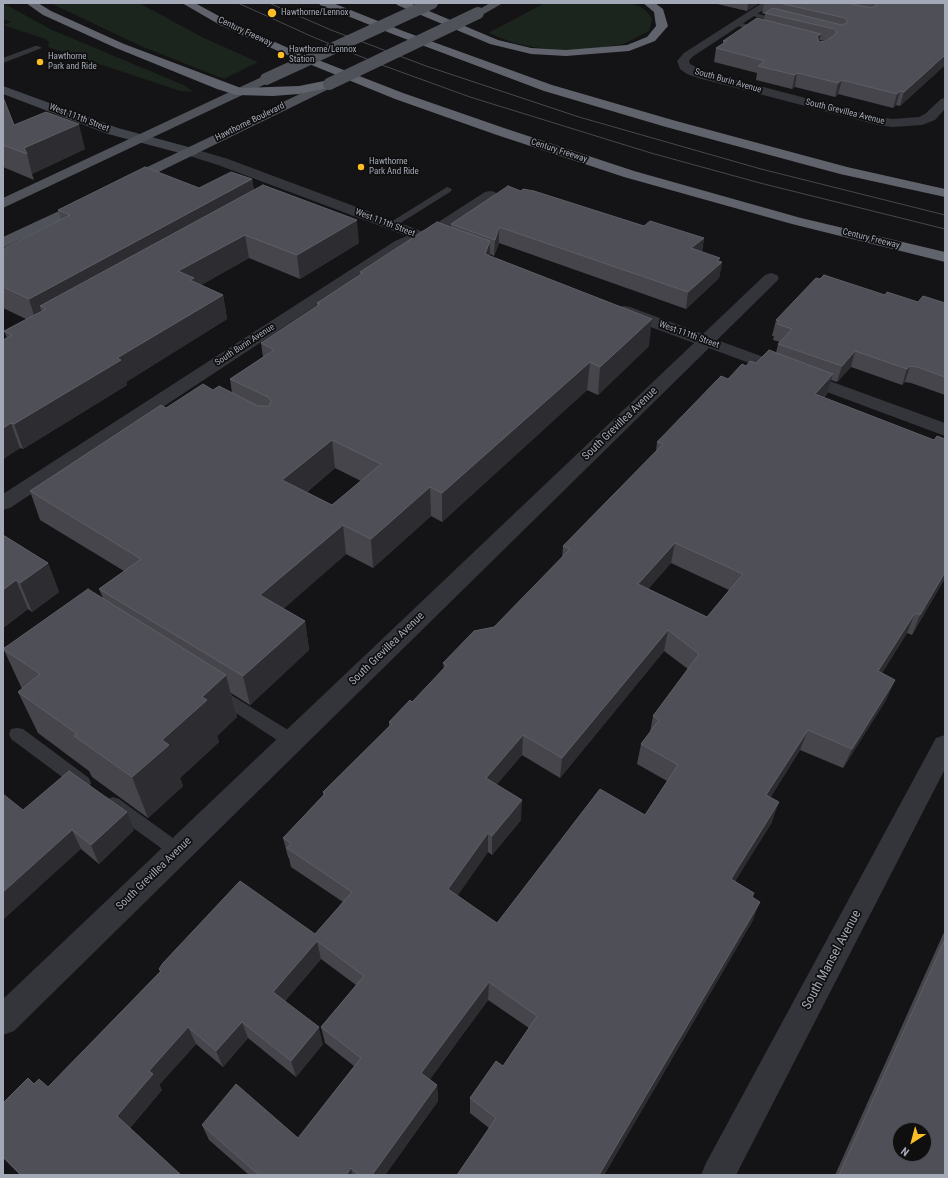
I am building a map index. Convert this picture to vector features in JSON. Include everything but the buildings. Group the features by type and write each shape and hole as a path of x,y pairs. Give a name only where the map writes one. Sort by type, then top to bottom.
{"highway":[{"path":"31,3 46,13 120,46 221,86 240,92 304,92"},
{"name":"Century Freeway","path":"187,3 224,23 292,54 399,96 499,131 629,174 798,221 945,257"},
{"path":"324,3 399,33 548,88 671,124 845,171 945,193"},
{"path":"401,3 494,42 531,51 566,53 629,48 651,39 662,26 659,11 648,3"},
{"path":"370,10 399,33"}],"main road":[{"path":"3,204 266,79 432,3"},
{"name":"Hawthorne Boulevard","path":"114,189 191,152 304,92 330,84 498,3"},
{"path":"3,243 100,196"}],"street":[{"name":"South Burin Avenue","path":"767,3 688,56 683,60 684,66 691,71 702,75 786,97"},
{"name":"West 111th Street","path":"3,90 113,131 223,162 458,250"},
{"name":"South Grevillea Avenue","path":"786,97 878,121 892,123 922,121 930,117 945,102"},
{"name":"South Burin Avenue","path":"3,502 190,389 400,244 434,232 490,195"},
{"name":"South Grevillea Avenue","path":"3,1020 770,278"},
{"name":"West 111th Street","path":"608,305 945,430"},
{"name":"South Mansel Avenue","path":"718,1175 945,745"}],"lane":[{"path":"752,14 788,23"},
{"path":"736,24 772,32"},
{"path":"3,61 38,48"},
{"path":"278,196 292,188"},
{"path":"391,225 447,190"},
{"path":"205,687 292,741"},
{"path":"17,734 178,851"}],"shaded area":[{"path":"3,3 52,30 186,86 193,92 180,91 48,47 49,42 45,39 3,25 11,22 3,19"},
{"path":"50,3 139,3 204,38 258,62 224,79 143,47"},
{"path":"545,3 631,3 643,8 648,13 652,19 651,25 649,31 624,44 581,50 555,50 533,47 514,43 488,33"}],"tram line":[{"path":"238,3 313,37 379,64 470,97 651,153 760,183 945,229"},
{"path":"269,3 331,30 426,66 579,117 761,169 945,215"}],"place":[{"name":"Hawthorne/Lennox","path":"272,13"},
{"name":"Hawthorne/Lennox Station","path":"281,55"},
{"name":"Hawthorne Park and Ride","path":"40,62"},
{"name":"Hawthorne Park And Ride","path":"361,167"}]}
